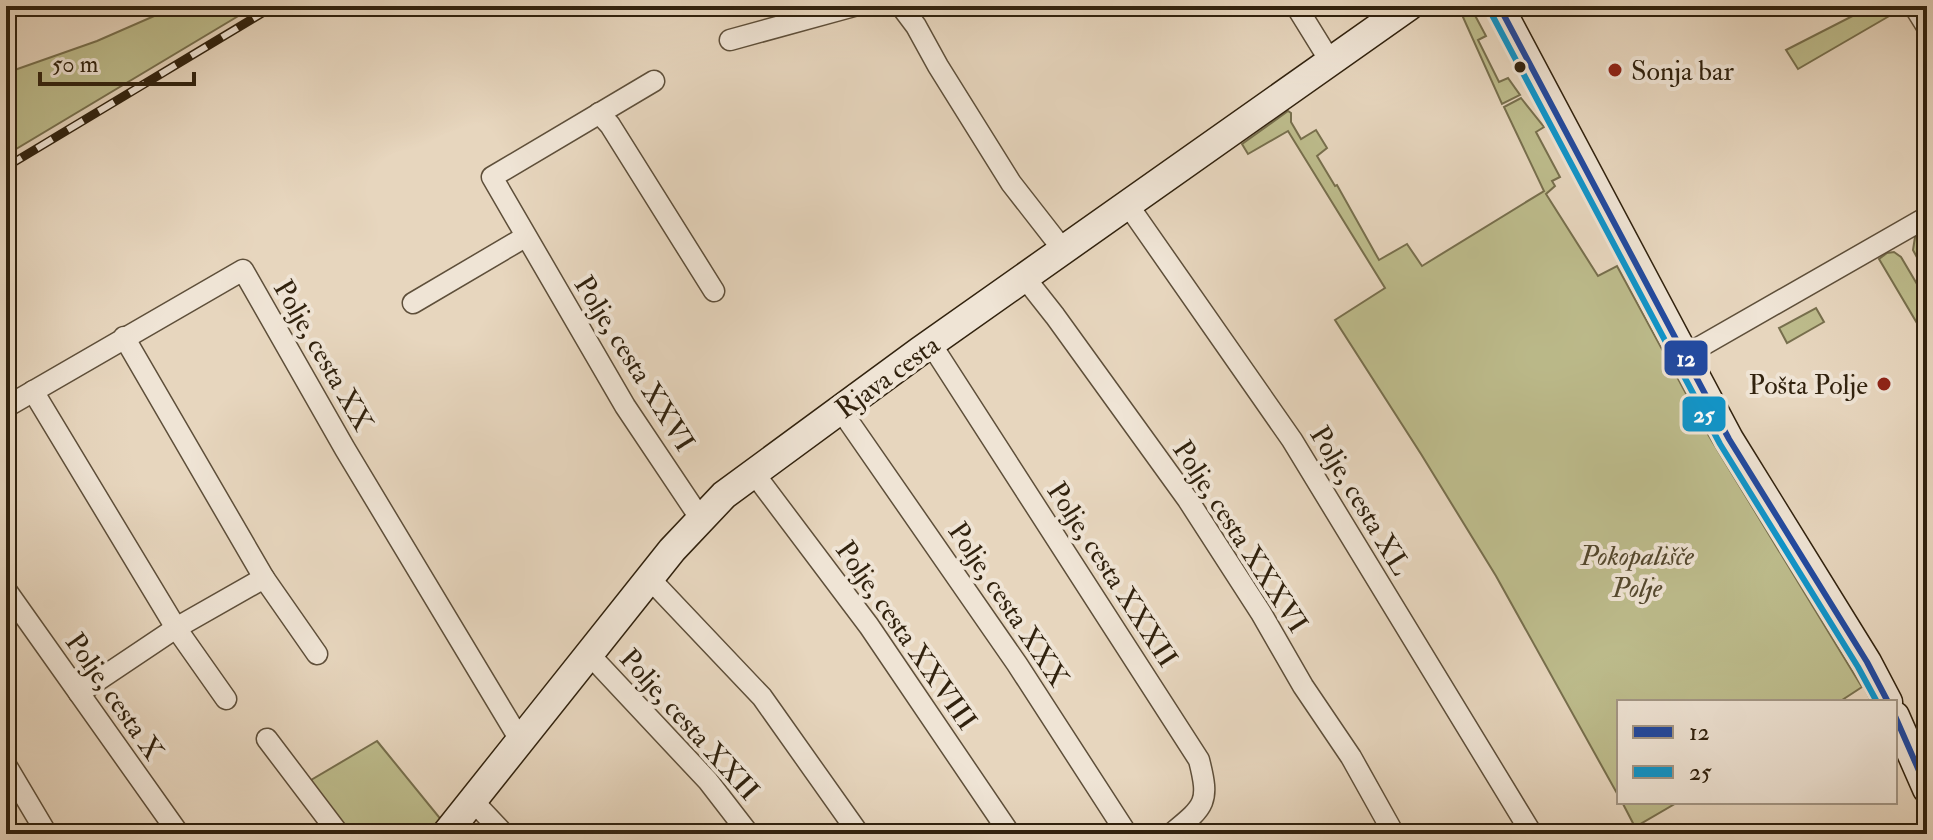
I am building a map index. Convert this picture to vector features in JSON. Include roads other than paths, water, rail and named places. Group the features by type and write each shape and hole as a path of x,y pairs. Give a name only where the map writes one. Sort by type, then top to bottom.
{"street":[{"path":"730,40 854,6"},
{"path":"901,6 1011,183 1064,251"},
{"path":"1296,6 1330,61"},
{"path":"1499,6 1729,439 1867,662 1887,700"},
{"path":"1914,6 1927,27"},
{"name":"Rjava cesta","path":"446,834 588,653 700,518 753,472 1399,9"},
{"name":"Polje, cesta XXVI","path":"654,81 492,177 525,237 603,363 625,406 700,518"},
{"path":"599,113 610,125 714,291"},
{"name":"Polje, cesta XL","path":"1128,205 1292,440 1532,834"},
{"path":"1684,356 1927,217"},
{"path":"413,303 525,237"},
{"name":"Polje, cesta XX","path":"124,337 243,270 345,449 520,740"},
{"name":"Polje, cesta XXXVI","path":"1025,278 1188,500 1345,748 1394,834"},
{"path":"6,407 124,337 264,578 317,654"},
{"name":"Polje, cesta XXXII","path":"931,344 1199,760 1207,791 1197,813 1171,834"},
{"path":"33,391 176,628 226,699"},
{"name":"Polje, cesta XXX","path":"840,409 1017,664 1127,834"},
{"name":"Polje, cesta XXVIII","path":"753,472 869,626 1010,834"},
{"path":"79,693 176,628 264,578"},
{"path":"650,579 762,697 859,834"},
{"name":"Polje, cesta X","path":"6,590 179,834"},
{"name":"Polje, cesta XXII","path":"588,653 708,781 749,834"},
{"path":"1897,721 1927,789"},
{"path":"267,739 339,834"},
{"path":"6,765 47,834"},
{"path":"473,801 504,834"}],"railway":[{"path":"6,167 274,6"}],"place":[{"name":"Sonja bar","path":"1615,70"},
{"name":"Pošta Polje","path":"1884,384"}],"park label":[{"name":"Pokopališče Polje","path":"1637,571"}]}
